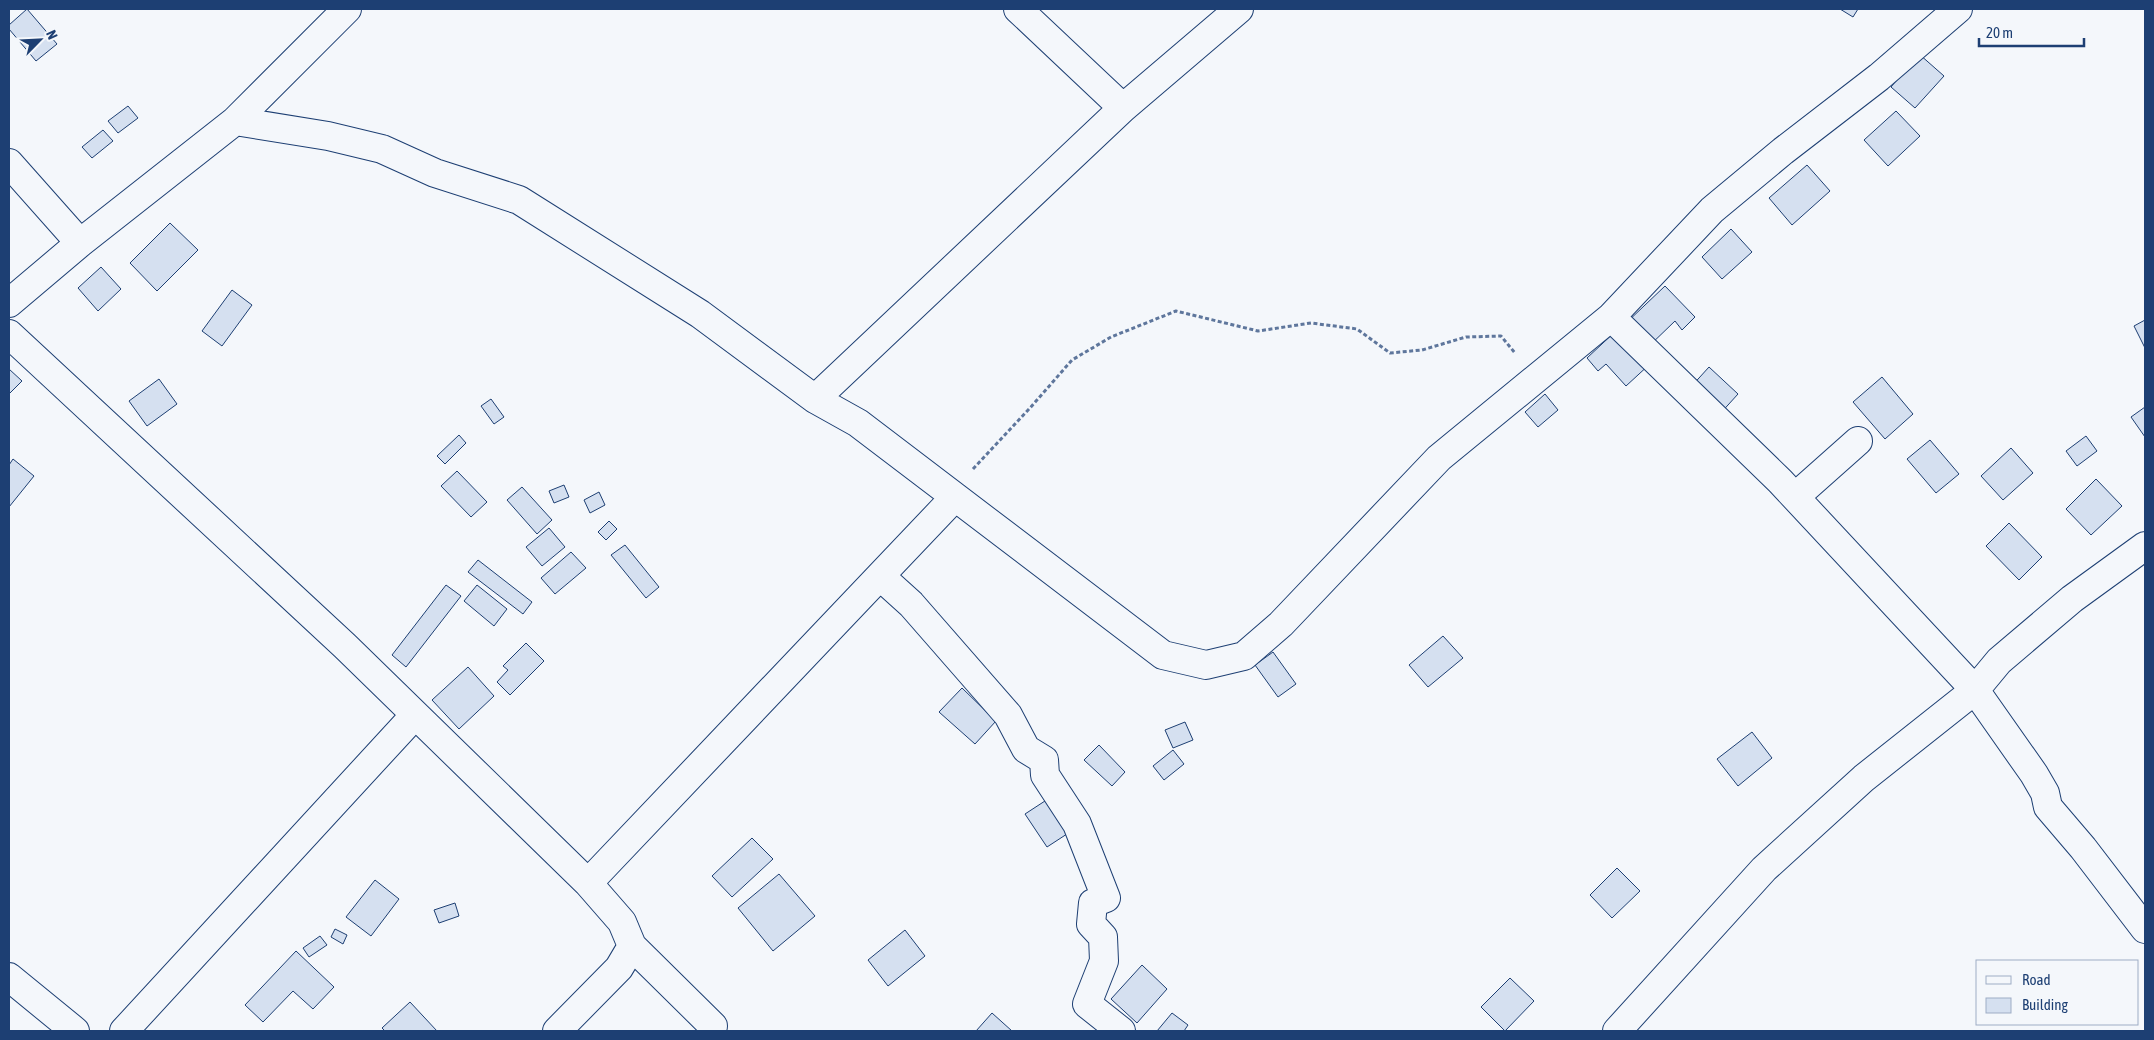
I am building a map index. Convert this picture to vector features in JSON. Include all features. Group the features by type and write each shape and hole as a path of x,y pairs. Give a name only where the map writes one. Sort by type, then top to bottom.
{"main road":[{"path":"9,303 80,243 235,121 348,9"},
{"path":"1018,9 1123,108"},
{"path":"815,398 1123,108 1239,9"},
{"path":"235,121 328,136 382,149 435,173 520,200 700,314 815,398 858,423 1163,655 1206,665 1244,656 1281,624 1439,458 1611,318 1712,210 1783,151 1879,77 1958,9"},
{"path":"9,163 80,243"},
{"path":"1611,318 1794,496 1975,690 2034,774 2045,793 2048,807 2083,848 2145,929"},
{"path":"9,334 345,646 588,883 622,922 632,946 713,1026"},
{"path":"1794,496 1858,441"},
{"path":"588,883 955,497"},
{"path":"1617,1031 1764,869 1864,778 1975,690 1999,661 2058,611 2145,546"},
{"path":"880,576 911,604 1008,715 1026,749 1044,760 1045,775 1076,824 1106,898 1093,903 1091,924 1103,938 1104,961 1087,1004 1121,1031"},
{"path":"124,1031 416,715"},
{"path":"557,1031 619,968 632,946"},
{"path":"9,977 75,1031"}],"path":[{"path":"955,497 969,473 1072,360 1111,336 1176,311 1258,332 1311,323 1357,329 1390,353 1422,350 1466,337 1501,336 1537,379"}],"building":[{"path":"27,9 57,44 36,61 9,29 9,25"},
{"path":"1840,9 1858,9 1853,17"},
{"path":"1919,54 1944,76 1915,108 1891,87"},
{"path":"128,106 138,118 118,133 108,121"},
{"path":"1896,111 1920,136 1888,166 1864,140"},
{"path":"103,130 113,141 92,158 82,147"},
{"path":"1807,165 1830,191 1792,225 1769,198"},
{"path":"170,223 198,250 157,291 130,263"},
{"path":"1731,229 1752,252 1722,279 1702,257"},
{"path":"101,267 121,289 98,311 78,288"},
{"path":"1665,286 1695,317 1682,330 1675,321 1646,349 1624,325"},
{"path":"232,290 252,305 222,346 202,331"},
{"path":"2145,320 2145,348 2134,326"},
{"path":"1619,328 1651,363 1626,386 1606,364 1598,371 1587,358"},
{"path":"1709,367 1738,394 1718,416 1689,389"},
{"path":"9,369 22,381 9,394"},
{"path":"1882,377 1913,414 1885,439 1853,402"},
{"path":"159,379 177,404 147,426 129,401"},
{"path":"1545,394 1558,410 1538,427 1525,412"},
{"path":"491,399 504,417 494,424 481,406"},
{"path":"2145,407 2145,437 2131,417"},
{"path":"459,435 466,443 445,464 437,456"},
{"path":"2086,436 2097,451 2077,466 2066,451"},
{"path":"1930,440 1959,474 1936,493 1907,459"},
{"path":"2011,448 2033,473 2003,500 1981,476"},
{"path":"13,459 34,476 9,507 9,465"},
{"path":"457,471 487,502 471,517 441,486"},
{"path":"2096,479 2122,506 2091,535 2066,509"},
{"path":"564,485 569,497 554,503 549,491"},
{"path":"522,487 552,520 537,534 507,500"},
{"path":"599,492 605,505 590,513 584,500"},
{"path":"609,521 617,529 606,540 598,532"},
{"path":"2009,523 2042,557 2019,580 1986,546"},
{"path":"549,528 565,547 542,566 526,547"},
{"path":"625,545 659,587 646,598 611,555"},
{"path":"571,552 586,568 555,594 541,578"},
{"path":"478,560 532,602 523,614 468,572"},
{"path":"446,585 461,596 406,667 392,655"},
{"path":"477,585 507,609 494,626 464,601"},
{"path":"1443,636 1463,658 1428,687 1409,665"},
{"path":"526,643 544,661 510,695 497,682 508,670 503,666"},
{"path":"1273,652 1296,684 1278,697 1255,665"},
{"path":"468,667 494,696 459,729 432,700"},
{"path":"962,688 996,721 975,744 939,712"},
{"path":"1185,722 1193,740 1173,748 1165,730"},
{"path":"1752,732 1772,758 1738,786 1717,759"},
{"path":"1099,745 1125,772 1112,786 1084,760"},
{"path":"1173,750 1184,764 1164,780 1153,766"},
{"path":"1048,799 1070,832 1047,847 1025,814"},
{"path":"752,838 773,859 732,897 712,876"},
{"path":"1617,868 1640,891 1612,918 1590,895"},
{"path":"779,874 815,916 773,951 738,908"},
{"path":"375,880 399,899 371,936 346,917"},
{"path":"455,903 459,916 439,923 434,910"},
{"path":"335,929 347,935 343,944 331,937"},
{"path":"905,930 925,956 888,986 868,960"},
{"path":"320,936 327,945 309,957 303,948"},
{"path":"296,951 334,987 313,1009 293,991 263,1022 245,1005"},
{"path":"1142,965 1167,989 1137,1023 1111,999"},
{"path":"1510,978 1534,1001 1505,1031 1481,1007"},
{"path":"410,1002 437,1031 385,1031 382,1028"},
{"path":"992,1013 1012,1031 976,1031"},
{"path":"1172,1013 1188,1025 1184,1031 1157,1031"}]}
